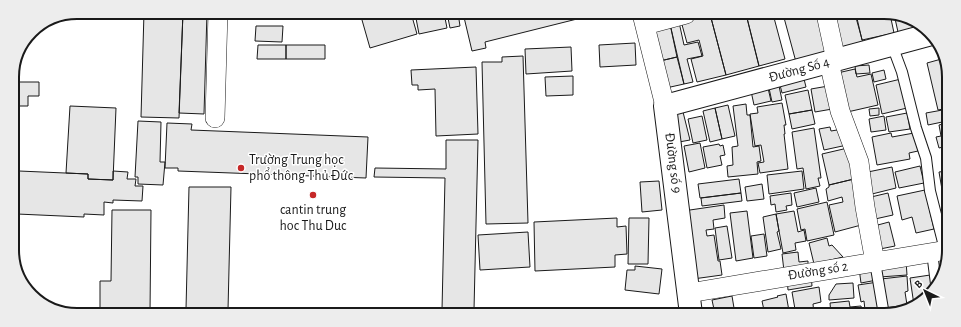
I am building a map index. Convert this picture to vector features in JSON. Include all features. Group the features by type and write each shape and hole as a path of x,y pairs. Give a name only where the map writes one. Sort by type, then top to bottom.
{"street":[{"path":"215,118 218,19"},
{"path":"827,19 840,111 859,162 875,262"},
{"name":"Đường số 9","path":"643,20 665,106 690,308"},
{"name":"Đường Số 4","path":"665,106 925,36"},
{"name":"Đường số 2","path":"689,293 941,250"}],"lane":[{"path":"892,45 902,72 916,128 926,158 930,191 941,250 938,273"},
{"path":"875,262 883,308"}],"building":[{"path":"144,19 183,19 179,118 141,117"},
{"path":"183,19 207,19 204,114 179,113"},
{"path":"362,19 413,19 417,34 370,48"},
{"path":"416,19 445,19 447,28 419,34"},
{"path":"448,19 459,19 460,26 450,28"},
{"path":"464,19 577,19 485,42 486,48 472,51"},
{"path":"689,19 711,19 726,75 697,82 691,59 703,56 699,40 687,43 681,21"},
{"path":"711,19 747,19 759,66 726,75"},
{"path":"747,19 774,19 785,59 759,66"},
{"path":"784,19 820,19 830,53 796,62"},
{"path":"830,19 856,19 863,43 839,50"},
{"path":"857,19 891,19 894,33 862,40"},
{"path":"895,20 906,23 915,28 898,32"},
{"path":"679,22 684,45 698,42 702,56 687,59 693,82 684,84 670,24"},
{"path":"670,24 677,57 660,61 652,28"},
{"path":"256,26 283,26 282,42 255,41"},
{"path":"635,43 636,65 600,67 599,45"},
{"path":"258,45 286,45 286,59 257,59"},
{"path":"286,45 325,45 325,59 286,59"},
{"path":"571,47 572,71 526,74 525,49"},
{"path":"523,56 528,223 486,224 482,62 502,62 502,57"},
{"path":"677,57 684,84 666,88 660,61"},
{"path":"939,60 942,77 942,109 938,110 927,63"},
{"path":"869,65 870,73 856,74 855,66"},
{"path":"476,67 478,134 436,136 435,89 418,90 418,85 412,85 411,70"},
{"path":"855,69 857,77 871,74 878,105 843,113 833,74"},
{"path":"884,70 886,79 874,82 872,73"},
{"path":"573,76 573,95 546,96 545,77"},
{"path":"804,79 806,87 782,93 780,85"},
{"path":"901,79 907,108 882,114 876,85"},
{"path":"19,82 39,82 39,96 28,96 28,106 19,106"},
{"path":"834,85 838,108 815,112 811,89"},
{"path":"779,86 782,100 772,102 769,88"},
{"path":"768,88 771,101 754,105 751,91"},
{"path":"808,90 812,110 789,114 785,95"},
{"path":"782,103 786,125 784,125 784,134 788,169 760,173 758,163 764,162 761,145 755,146 750,114 758,113 757,107"},
{"path":"746,104 747,115 750,115 753,147 759,146 761,161 757,162 758,174 728,177 727,166 733,165 732,147 738,146 733,106"},
{"path":"728,105 735,136 722,139 715,108"},
{"path":"70,106 116,108 113,180 88,179 88,174 66,173"},
{"path":"715,108 722,139 710,142 703,111"},
{"path":"879,108 879,115 870,116 869,109"},
{"path":"812,110 815,124 792,129 789,114"},
{"path":"942,110 942,122 928,125 926,113"},
{"path":"683,112 690,140 679,142 672,115"},
{"path":"907,113 910,129 889,132 886,117"},
{"path":"702,116 707,140 693,143 688,119"},
{"path":"884,116 886,130 871,132 869,119"},
{"path":"138,121 161,122 160,162 165,162 163,185 138,184 138,177 135,177"},
{"path":"167,123 192,124 191,130 368,137 366,178 178,171 178,168 165,168"},
{"path":"942,124 942,147 939,148 936,137 941,136 939,125"},
{"path":"830,127 831,131 843,129 847,145 824,150 819,129"},
{"path":"814,128 821,178 818,178 820,186 806,189 803,168 797,169 792,132"},
{"path":"891,133 892,137 914,133 918,151 909,153 910,159 877,165 872,137"},
{"path":"446,140 478,140 474,308 442,308 445,178 374,177 375,168 446,169"},
{"path":"700,143 705,168 689,172 684,146"},
{"path":"719,144 720,146 723,145 725,155 720,156 722,165 707,168 703,147"},
{"path":"852,147 854,179 829,185 822,154"},
{"path":"920,166 924,183 899,188 895,172"},
{"path":"892,167 896,188 868,195 863,173"},
{"path":"19,171 88,174 88,179 113,180 113,171 128,172 127,179 136,179 135,186 143,186 142,201 113,200 113,203 104,202 104,215 84,214 84,217 19,214"},
{"path":"802,171 804,189 769,194 767,175"},
{"path":"939,172 942,172 942,190"},
{"path":"739,179 741,193 700,198 698,184"},
{"path":"854,179 865,224 835,232 829,205 843,202 842,197 828,201 826,189 829,185"},
{"path":"659,181 662,210 642,212 640,182"},
{"path":"762,184 764,199 747,201 745,187"},
{"path":"189,187 231,187 228,308 186,308"},
{"path":"816,188 819,202 797,207 794,193"},
{"path":"925,190 934,229 916,233 912,217 902,220 897,196"},
{"path":"741,193 742,201 702,206 701,198"},
{"path":"791,193 792,205 786,206 787,210 776,212 775,204 771,205 770,196"},
{"path":"888,193 893,215 875,219 871,197"},
{"path":"827,202 834,235 807,241 805,229 801,230 797,209"},
{"path":"724,205 725,218 713,220 714,229 706,230 707,236 714,235 722,275 693,279 683,211"},
{"path":"112,210 151,210 150,308 100,308 100,281 111,281"},
{"path":"747,211 753,258 736,261 730,213"},
{"path":"794,211 798,232 804,230 806,241 795,243 796,250 783,253 776,214"},
{"path":"776,214 779,231 777,232 781,249 768,252 763,217"},
{"path":"617,218 617,227 626,226 627,254 615,255 615,267 535,271 534,222"},
{"path":"629,218 649,218 648,264 628,264"},
{"path":"889,222 895,246 880,249 874,226"},
{"path":"727,226 732,258 719,260 715,228"},
{"path":"528,232 530,267 480,270 478,235"},
{"path":"764,234 767,256 754,258 751,236"},
{"path":"827,238 829,246 832,245 843,257 814,264 809,243"},
{"path":"798,252 799,262 808,261 808,267 784,271 782,254"},
{"path":"906,261 907,275 880,277 879,264"},
{"path":"875,265 877,280 861,283 859,268"},
{"path":"635,266 662,269 659,294 625,290 627,270 635,270"},
{"path":"937,274 928,288 913,300 910,278"},
{"path":"811,275 812,286 788,290 787,279"},
{"path":"907,276 908,291 905,292 907,304 884,308 881,279"},
{"path":"878,282 882,307 865,308 864,301 861,302 858,285"},
{"path":"853,283 854,298 829,300 829,295 836,284"},
{"path":"819,287 821,302 813,304 813,308 795,308 792,292"},
{"path":"786,294 788,308 764,308 762,301 778,297 777,296"},
{"path":"732,296 734,308 714,308 712,300"},
{"path":"849,301 850,307 861,306 861,308 830,308 830,303"}],"place":[{"name":"Trường Trung học phổ thông Thủ Đức","path":"241,168"},
{"name":"cantin trung hoc Thu Duc","path":"313,195"}]}
